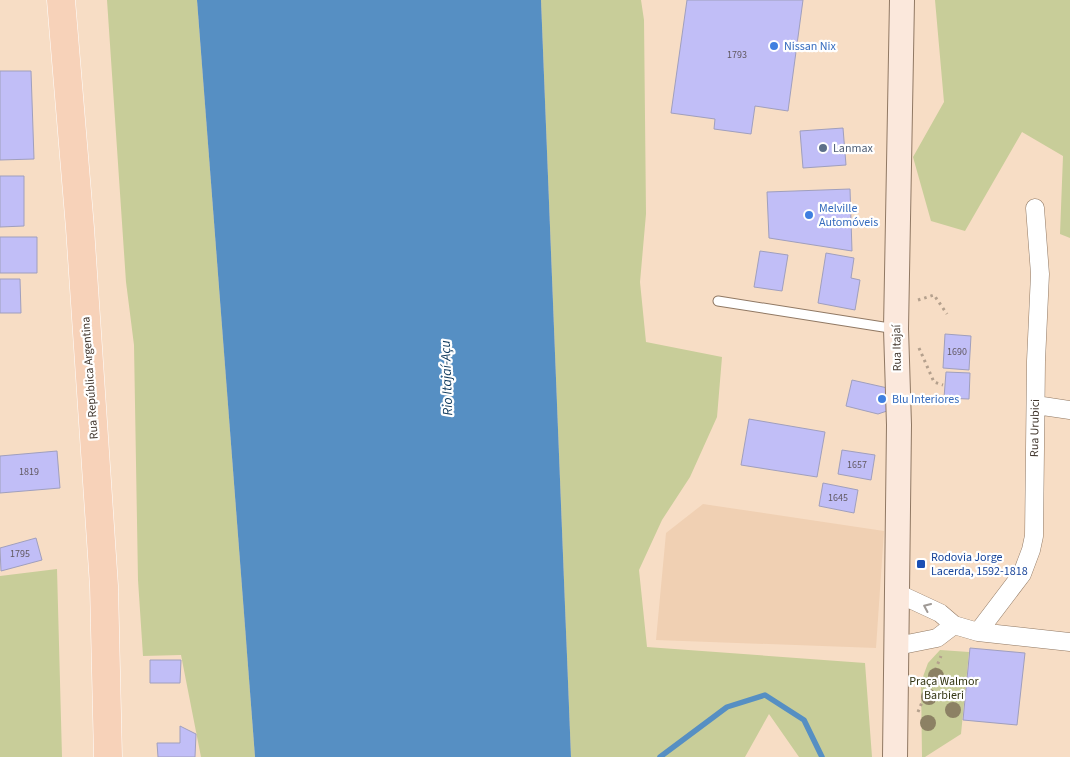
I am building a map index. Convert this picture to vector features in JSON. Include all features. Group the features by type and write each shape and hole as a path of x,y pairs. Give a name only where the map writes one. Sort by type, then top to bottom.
{"main road":[{"name":"Rua República Argentina","path":"61,0 80,236 104,586 108,757"},
{"name":"Rua Itajaí","path":"895,757 899,425 896,329 902,0"}],"street":[{"name":"Rua Urubici","path":"978,632 1022,574 1034,536 1036,361 1040,274 1035,208"},
{"path":"1036,405 1070,410"},
{"path":"898,593 940,612 954,625 978,632 1070,642"},
{"path":"897,646 937,638 954,625"}],"lane":[{"path":"718,301 896,329"}],"path":[{"path":"917,300 934,295 947,314"},
{"path":"917,343 934,382 943,385"},
{"path":"916,717 954,625"}],"shaded area":[{"path":"703,504 884,531 876,648 656,640 666,533"}],"green space":[{"path":"107,0 197,0 255,757 201,757 181,655 143,656 138,580 134,345 126,282"},
{"path":"541,0 641,0 644,20 646,214 640,282 646,342 722,357 717,417 690,477 662,520 639,570 647,647 865,663 872,757 799,757 769,714 745,757 571,757"},
{"path":"935,0 1070,0 1070,238 1060,234 1063,156 1022,132 965,231 931,221 913,157 944,102"},
{"path":"57,569 62,757 0,757 0,576"},
{"name":"Praça Walmor Barbieri","path":"940,650 969,652 961,734 925,757 922,757 921,682 928,663"}],"water":[{"name":"Rio Itajaí-Açu","path":"197,0 541,0 571,757 255,757"}],"building":[{"path":"687,0 803,0 788,111 755,106 751,134 714,129 715,119 671,113"},
{"path":"0,71 31,71 34,159 0,160"},
{"name":"Lanmax","path":"843,128 846,165 803,168 800,131"},
{"path":"0,176 24,176 24,226 0,227"},
{"name":"Melville Automóveis","path":"850,189 852,251 769,238 767,192"},
{"path":"0,237 37,237 37,273 0,273"},
{"path":"760,251 788,255 782,291 754,287"},
{"path":"826,253 854,258 851,278 860,280 855,310 818,303"},
{"path":"0,279 20,279 21,313 0,313"},
{"path":"945,334 971,336 969,370 943,368"},
{"path":"946,372 970,373 969,399 944,398"},
{"path":"852,380 892,389 887,411 878,414 846,406"},
{"path":"749,419 825,432 817,477 741,465"},
{"path":"842,450 875,455 871,480 838,474"},
{"path":"57,451 60,488 0,493 0,456"},
{"path":"823,483 858,490 854,513 819,506"},
{"path":"36,538 42,560 1,571 0,548"},
{"path":"970,648 1025,653 1017,725 963,720"},
{"path":"150,660 181,660 180,683 150,683"},
{"path":"180,726 196,734 195,757 158,757 157,743 180,743"}],"waterway":[{"path":"660,757 727,707 765,695 804,720 822,757"}],"place":[{"name":"Nissan Nix","path":"774,46"},
{"name":"Lanmax","path":"823,148"},
{"name":"Melville Automóveis","path":"809,215"},
{"name":"Blu Interiores","path":"882,399"},
{"name":"Rodovia Jorge Lacerda, 1592-1818","path":"921,564"}]}
